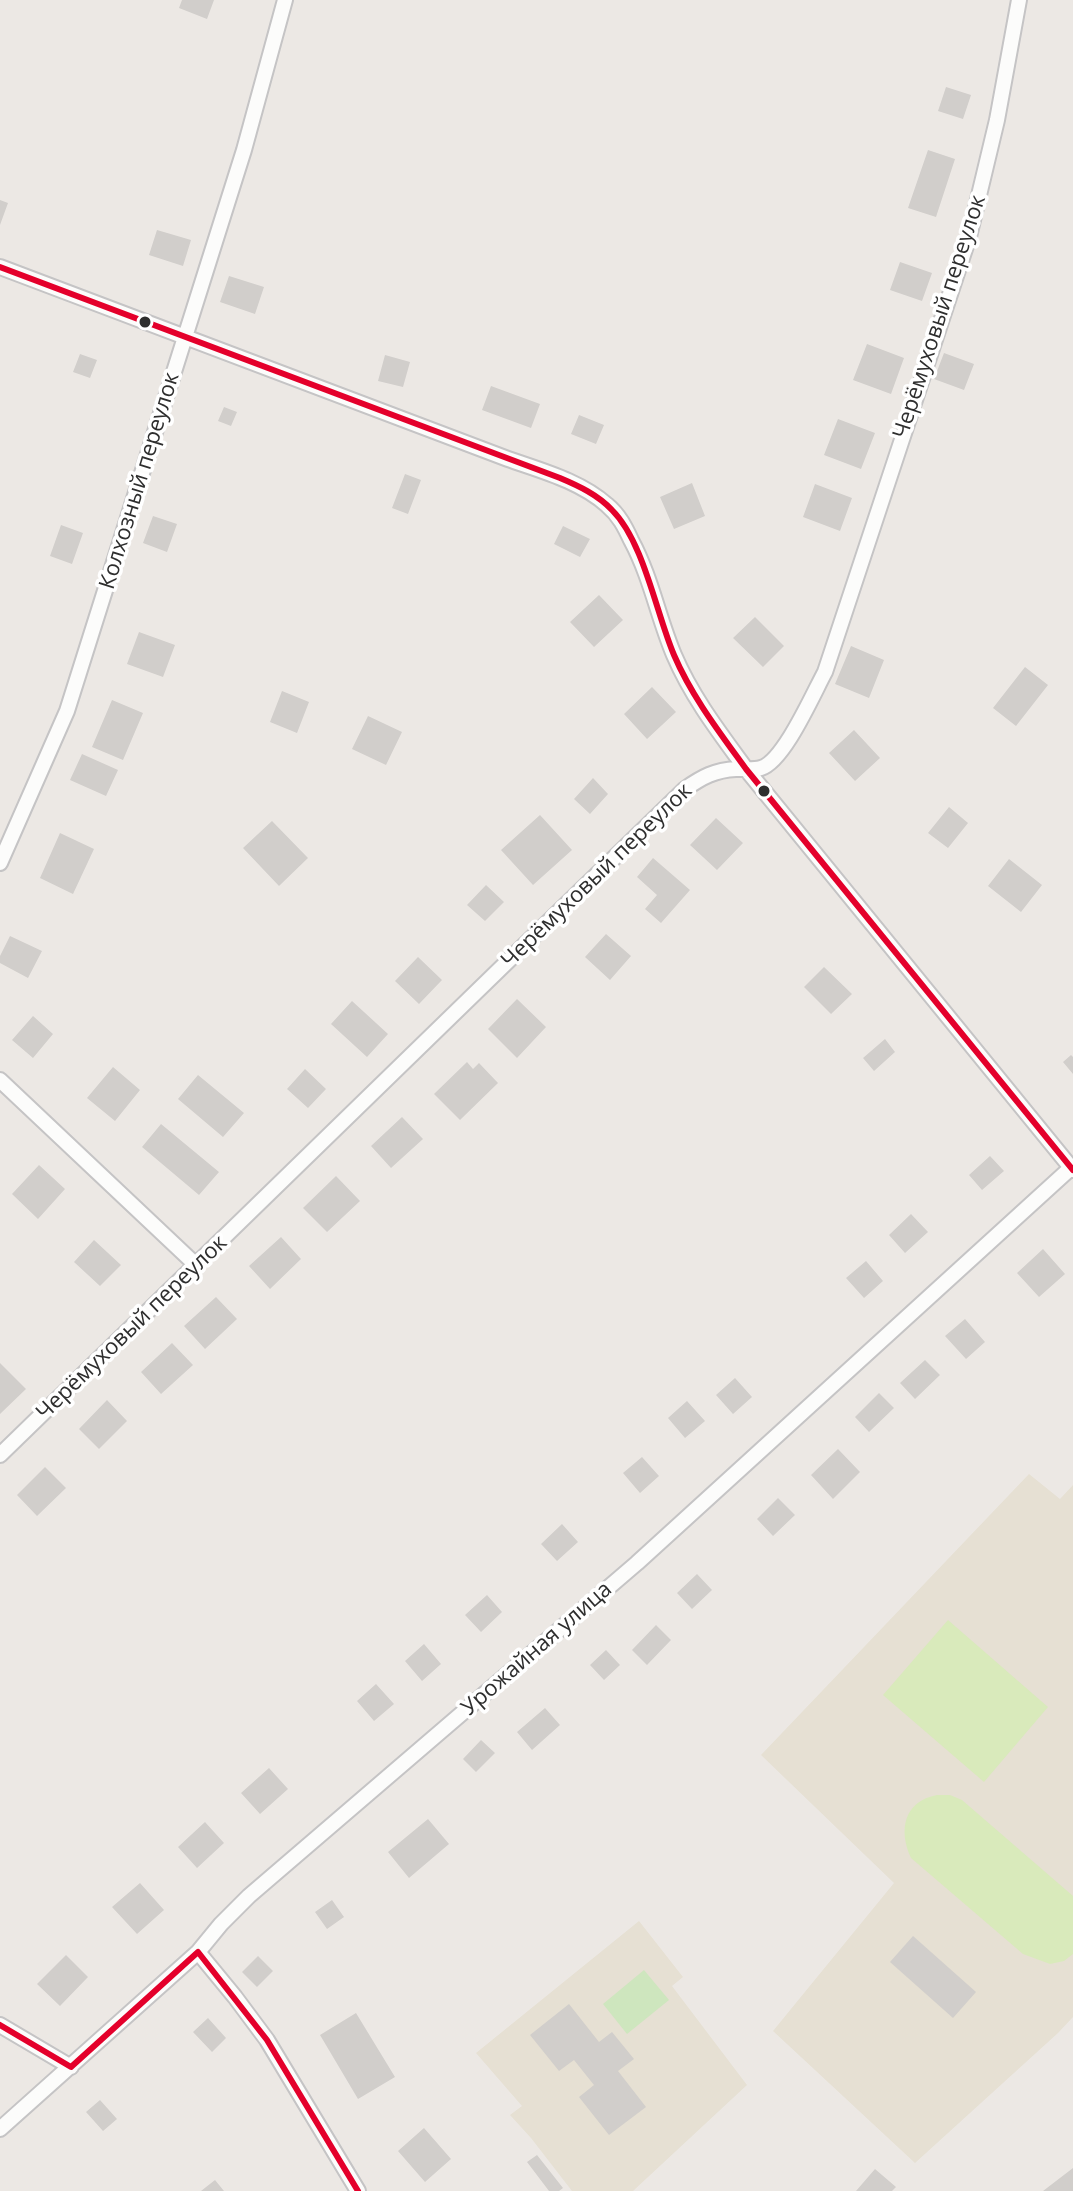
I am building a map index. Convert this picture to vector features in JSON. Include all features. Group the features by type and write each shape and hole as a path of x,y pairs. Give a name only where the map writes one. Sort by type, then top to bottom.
{"street":[{"name":"Колхозный переулок","path":"0,863 67,711 244,150 285,0"},
{"name":"Черёмуховый переулок","path":"0,1455 685,789 705,775 722,769 760,768 775,759 799,723 825,672 969,237 997,120 1019,0"},
{"path":"0,267 560,477 607,505 621,520 644,564 673,653 710,720 746,769 1072,1168"},
{"path":"0,1080 196,1265"},
{"name":"Урожайная улица","path":"0,2129 198,1952 249,1896 637,1563 1072,1168"},
{"path":"198,1952 267,2040 358,2191"},
{"path":"0,2025 71,2067"}],"shaded area":[{"path":"1029,1474 1060,1499 1073,1485 1073,2017 915,2163 773,2031 894,1883 761,1755"},
{"path":"639,1921 683,1977 672,1986 747,2085 633,2191 572,2191 510,2115 522,2106 476,2053"}],"green space":[{"path":"948,1620 1048,1707 984,1782 883,1695"},
{"path":"937,1795 950,1795 962,1800 1073,1896 1073,1954 1064,1961 1050,1964 1023,1954 911,1858 905,1837 907,1818 917,1803"},
{"path":"644,1970 669,2000 627,2034 603,2004"}],"building":[{"path":"182,0 214,0 207,19 179,8"},
{"path":"946,87 971,95 963,119 938,111"},
{"path":"928,150 955,159 936,217 908,208"},
{"path":"0,200 8,203 0,225"},
{"path":"157,230 191,240 183,266 149,255"},
{"path":"900,262 932,273 922,301 890,290"},
{"path":"229,276 264,287 255,314 220,302"},
{"path":"867,344 904,358 891,394 853,380"},
{"path":"944,353 974,364 964,390 934,379"},
{"path":"80,354 97,360 90,378 73,372"},
{"path":"385,355 410,362 403,387 378,381"},
{"path":"491,386 540,404 531,428 482,410"},
{"path":"224,407 237,412 231,426 218,421"},
{"path":"579,415 604,425 596,444 571,434"},
{"path":"838,419 875,433 861,469 824,455"},
{"path":"405,474 421,480 408,514 392,508"},
{"path":"692,483 705,516 674,529 660,497"},
{"path":"815,484 852,498 840,531 803,517"},
{"path":"153,516 177,524 167,552 143,543"},
{"path":"61,525 83,533 72,564 50,556"},
{"path":"563,526 590,539 580,557 554,544"},
{"path":"599,595 623,620 594,647 570,622"},
{"path":"755,617 784,646 763,667 733,638"},
{"path":"139,632 175,645 163,677 127,664"},
{"path":"851,646 884,660 869,698 835,684"},
{"path":"1025,667 1048,685 1016,726 993,708"},
{"path":"652,687 676,712 647,739 624,714"},
{"path":"282,691 309,702 297,733 270,722"},
{"path":"112,700 143,713 123,760 92,747"},
{"path":"368,716 402,732 386,765 352,749"},
{"path":"854,730 880,758 855,781 829,753"},
{"path":"82,754 118,770 106,796 70,780"},
{"path":"593,778 608,794 590,814 574,799"},
{"path":"949,807 968,823 948,848 928,833"},
{"path":"540,815 572,850 533,885 501,850"},
{"path":"716,818 743,843 717,870 690,845"},
{"path":"272,821 308,858 279,886 243,848"},
{"path":"60,833 94,849 73,894 40,878"},
{"path":"653,858 690,890 661,923 645,909 657,895 637,877"},
{"path":"1009,859 1042,885 1021,912 988,886"},
{"path":"486,885 504,902 485,921 467,905"},
{"path":"606,934 631,956 610,980 585,957"},
{"path":"10,936 42,951 28,978 0,963 0,956"},
{"path":"418,957 442,980 419,1004 395,981"},
{"path":"824,967 852,994 831,1014 804,987"},
{"path":"517,999 546,1027 517,1058 488,1029"},
{"path":"352,1001 388,1034 367,1057 331,1024"},
{"path":"33,1016 53,1034 33,1058 12,1040"},
{"path":"885,1039 895,1052 874,1071 863,1058"},
{"path":"1071,1055 1073,1057 1073,1074 1063,1062"},
{"path":"467,1062 473,1069 479,1063 498,1083 460,1120 434,1094"},
{"path":"113,1067 140,1090 115,1121 87,1098"},
{"path":"305,1069 326,1089 308,1108 287,1089"},
{"path":"198,1075 244,1113 223,1137 178,1099"},
{"path":"402,1117 423,1139 391,1168 371,1146"},
{"path":"161,1124 219,1172 199,1195 142,1147"},
{"path":"990,1156 1004,1171 982,1190 969,1175"},
{"path":"39,1165 65,1189 38,1219 12,1194"},
{"path":"336,1176 360,1201 327,1232 303,1208"},
{"path":"911,1214 928,1232 905,1253 889,1235"},
{"path":"281,1237 301,1259 270,1289 249,1266"},
{"path":"94,1240 121,1265 100,1286 74,1262"},
{"path":"1043,1249 1065,1274 1039,1297 1017,1273"},
{"path":"866,1261 883,1281 864,1298 846,1278"},
{"path":"216,1297 237,1319 205,1349 184,1326"},
{"path":"965,1319 985,1342 966,1359 945,1336"},
{"path":"172,1343 193,1365 161,1394 141,1372"},
{"path":"925,1360 940,1375 915,1399 900,1383"},
{"path":"0,1363 26,1389 0,1414"},
{"path":"735,1378 752,1397 733,1414 716,1395"},
{"path":"879,1393 894,1408 869,1432 855,1417"},
{"path":"107,1400 127,1421 99,1449 79,1429"},
{"path":"687,1401 705,1421 685,1438 668,1418"},
{"path":"838,1449 860,1472 833,1499 811,1475"},
{"path":"642,1457 659,1476 640,1493 623,1473"},
{"path":"45,1467 66,1488 37,1516 17,1495"},
{"path":"778,1498 795,1515 773,1536 757,1519"},
{"path":"562,1524 578,1542 557,1561 541,1544"},
{"path":"697,1574 712,1590 692,1609 677,1593"},
{"path":"487,1595 502,1612 481,1632 465,1615"},
{"path":"656,1625 671,1640 647,1665 632,1650"},
{"path":"424,1644 441,1664 422,1681 405,1661"},
{"path":"606,1650 620,1665 604,1680 590,1665"},
{"path":"376,1684 394,1704 374,1721 357,1701"},
{"path":"545,1708 560,1725 532,1750 517,1732"},
{"path":"481,1740 495,1753 476,1772 463,1759"},
{"path":"269,1768 288,1789 260,1814 241,1793"},
{"path":"428,1819 449,1844 409,1878 388,1852"},
{"path":"205,1822 224,1843 197,1868 178,1847"},
{"path":"140,1883 164,1910 137,1934 112,1907"},
{"path":"332,1900 344,1917 327,1929 315,1912"},
{"path":"913,1936 976,1992 953,2018 890,1962"},
{"path":"66,1955 88,1977 60,2006 37,1984"},
{"path":"258,1956 273,1971 257,1987 242,1972"},
{"path":"569,2004 599,2042 612,2032 634,2059 618,2071 646,2107 609,2135 579,2097 594,2085 574,2060 559,2071 530,2035"},
{"path":"356,2013 395,2077 358,2099 320,2035"},
{"path":"208,2018 226,2038 212,2052 193,2032"},
{"path":"100,2100 117,2119 103,2131 86,2112"},
{"path":"424,2128 451,2159 425,2182 398,2151"},
{"path":"537,2155 563,2188 559,2191 549,2191 527,2162"},
{"path":"1073,2168 1073,2191 1043,2191"},
{"path":"875,2169 896,2187 892,2191 856,2191"},
{"path":"215,2180 224,2191 201,2191"}],"transit line":[{"path":"0,267 560,478 588,491 607,505 633,540 674,655 717,728 746,769 1073,1170"},
{"path":"0,2025 71,2067 198,1952 267,2040 358,2191"}]}
